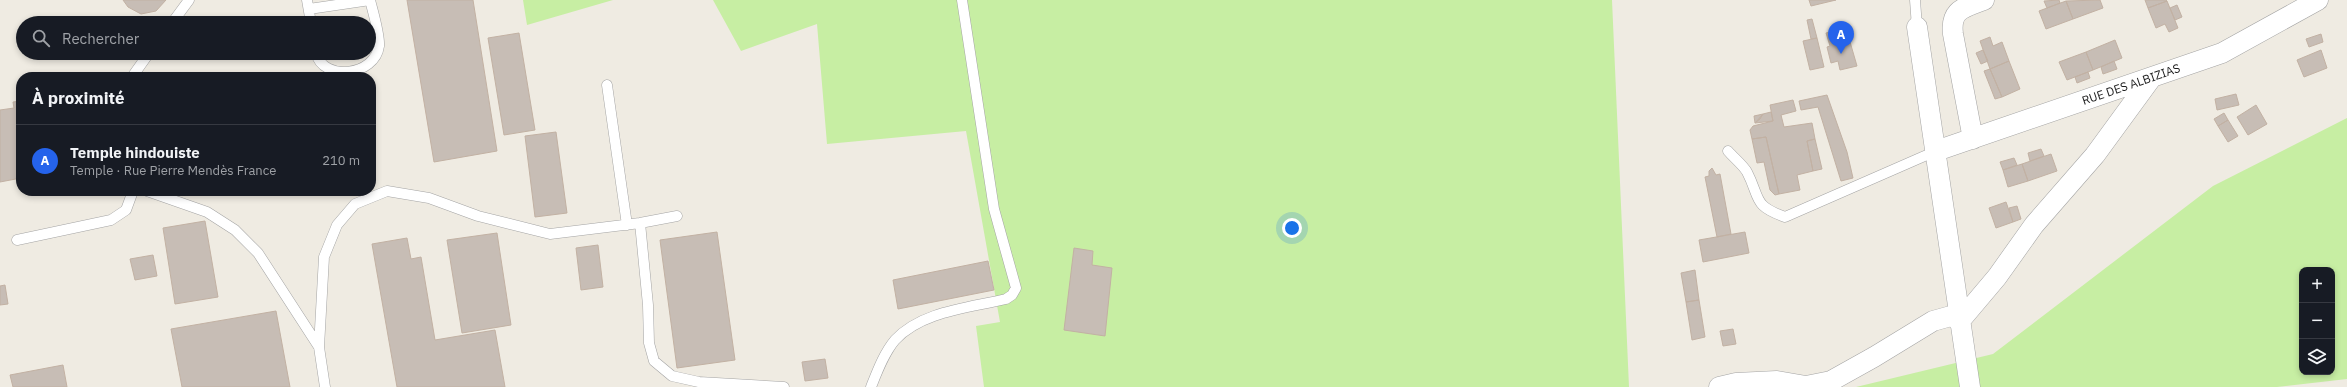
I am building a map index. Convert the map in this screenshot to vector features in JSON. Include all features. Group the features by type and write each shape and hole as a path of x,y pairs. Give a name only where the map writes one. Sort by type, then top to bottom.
{"street":[{"path":"1973,139 1953,34 1952,19 1959,10 1984,0"},
{"name":"RUE DES ALBIZIAS","path":"1936,151 2222,53 2318,0"},
{"path":"1917,27 1970,387"},
{"path":"1719,387 1736,383 1777,381 1806,386 1831,381 1933,321 1959,318 1996,277 2034,225 2095,155 2152,77"}],"lane":[{"path":"177,16 190,0"},
{"path":"310,16 308,5 370,0 373,16"},
{"path":"871,387 879,366 895,340 927,318 1006,299 1012,295 1016,288 994,209 962,0"},
{"path":"1914,0 1917,27"},
{"path":"376,31 379,46 376,52"},
{"path":"136,72 144,60"},
{"path":"318,60 325,67 341,72 361,70 372,60"},
{"path":"607,85 627,225"},
{"path":"1728,152 1746,172 1755,194 1766,210 1785,217 1936,151"},
{"path":"376,195 387,191 429,198 478,216 550,234 627,225 677,216"},
{"path":"17,240 111,220 126,210 131,196"},
{"path":"161,196 207,212 235,230 258,253 318,347"},
{"path":"326,387 318,347 324,257 338,225 355,204 373,196"},
{"path":"640,223 648,305 649,343 654,361 672,376 699,382 784,387"}],"green space":[{"path":"523,0 613,0 527,25"},
{"path":"713,0 1612,0 1629,387 984,387 976,326 1000,322 966,131 827,144 817,24 741,51"},
{"path":"2347,118 2347,379 2277,387 1856,387 1993,354 2213,186"}],"building":[{"path":"123,0 166,0 156,11 141,14 128,7"},
{"path":"407,0 473,0 497,151 434,162"},
{"path":"1809,0 1836,0 1811,6"},
{"path":"2059,0 2060,3 2047,8 2044,1"},
{"path":"2100,0 2103,8 2073,19 2066,1"},
{"path":"2145,0 2166,0 2167,1 2148,8"},
{"path":"2066,1 2073,19 2046,29 2039,11"},
{"path":"2167,1 2178,28 2169,32 2165,24 2156,28 2148,8"},
{"path":"2177,5 2182,17 2175,20 2170,8"},
{"path":"1812,19 1817,38 1811,39 1807,20"},
{"path":"1846,28 1857,66 1840,70 1838,61 1831,63 1827,47 1830,46 1826,33"},
{"path":"519,33 535,130 504,135 488,38"},
{"path":"2321,34 2323,42 2309,47 2306,39"},
{"path":"1990,37 1993,46 2002,42 2009,61 1990,69 1980,41"},
{"path":"1817,38 1824,67 1810,70 1803,41"},
{"path":"2115,40 2122,58 2093,70 2086,52"},
{"path":"1983,50 1988,61 1981,64 1976,53"},
{"path":"2321,50 2327,68 2304,77 2297,60"},
{"path":"2086,52 2093,70 2067,80 2059,62"},
{"path":"2009,61 2020,89 2002,97 1990,69"},
{"path":"2114,61 2117,69 2103,74 2101,67"},
{"path":"1990,69 2002,97 1995,99 1984,71"},
{"path":"2088,72 2090,78 2077,83 2075,77"},
{"path":"2236,94 2239,105 2217,110 2215,99"},
{"path":"1827,95 1847,152 1853,178 1841,181 1818,107 1801,110 1799,101"},
{"path":"1793,100 1796,111 1781,115 1784,127 1812,123 1815,139 1807,141 1813,171 1797,175 1800,190 1779,194 1766,137 1752,139 1750,130 1753,126 1773,121 1770,105"},
{"path":"13,102 16,102 16,179 0,182 0,110 14,108"},
{"path":"2256,105 2267,124 2248,135 2237,117"},
{"path":"1771,112 1773,121 1755,123 1763,114"},
{"path":"2224,113 2228,120 2218,126 2214,119"},
{"path":"1763,114 1760,119 1755,123 1754,116"},
{"path":"2228,120 2238,136 2228,142 2218,126"},
{"path":"556,132 567,213 535,217 525,136"},
{"path":"1766,137 1779,194 1775,195 1770,190 1764,162 1757,163 1752,139"},
{"path":"1815,139 1822,169 1813,171 1807,141"},
{"path":"2041,149 2044,156 2030,161 2028,153"},
{"path":"2051,154 2057,171 2028,181 2022,164"},
{"path":"2014,158 2017,165 2003,170 2000,162"},
{"path":"2022,164 2028,181 2008,187 2003,170"},
{"path":"1712,168 1716,175 1720,174 1731,234 1717,237 1705,177 1709,176 1709,171"},
{"path":"2006,202 2013,222 1996,228 1989,208"},
{"path":"2017,206 2021,219 2013,222 2009,208"},
{"path":"205,221 218,297 175,304 163,228"},
{"path":"717,232 735,360 677,368 660,240"},
{"path":"1745,232 1749,253 1703,262 1699,240"},
{"path":"497,233 511,325 462,333 447,240"},
{"path":"407,238 411,259 421,257 435,340 495,330 505,387 397,387 372,244"},
{"path":"598,245 603,287 581,290 576,248"},
{"path":"1074,248 1093,251 1092,265 1112,268 1105,336 1064,330"},
{"path":"153,255 157,276 135,280 130,259"},
{"path":"988,261 994,290 898,309 893,280"},
{"path":"1695,270 1699,300 1686,302 1681,273"},
{"path":"5,285 8,304 0,305 0,286"},
{"path":"1699,300 1705,337 1692,340 1686,302"},
{"path":"276,311 290,387 182,387 171,329"},
{"path":"1733,329 1736,344 1723,346 1720,331"},
{"path":"825,359 828,378 805,381 802,362"},
{"path":"63,365 67,387 13,387 10,375"}],"place":[{"name":"Temple hindouiste","path":"1841,54"}]}
